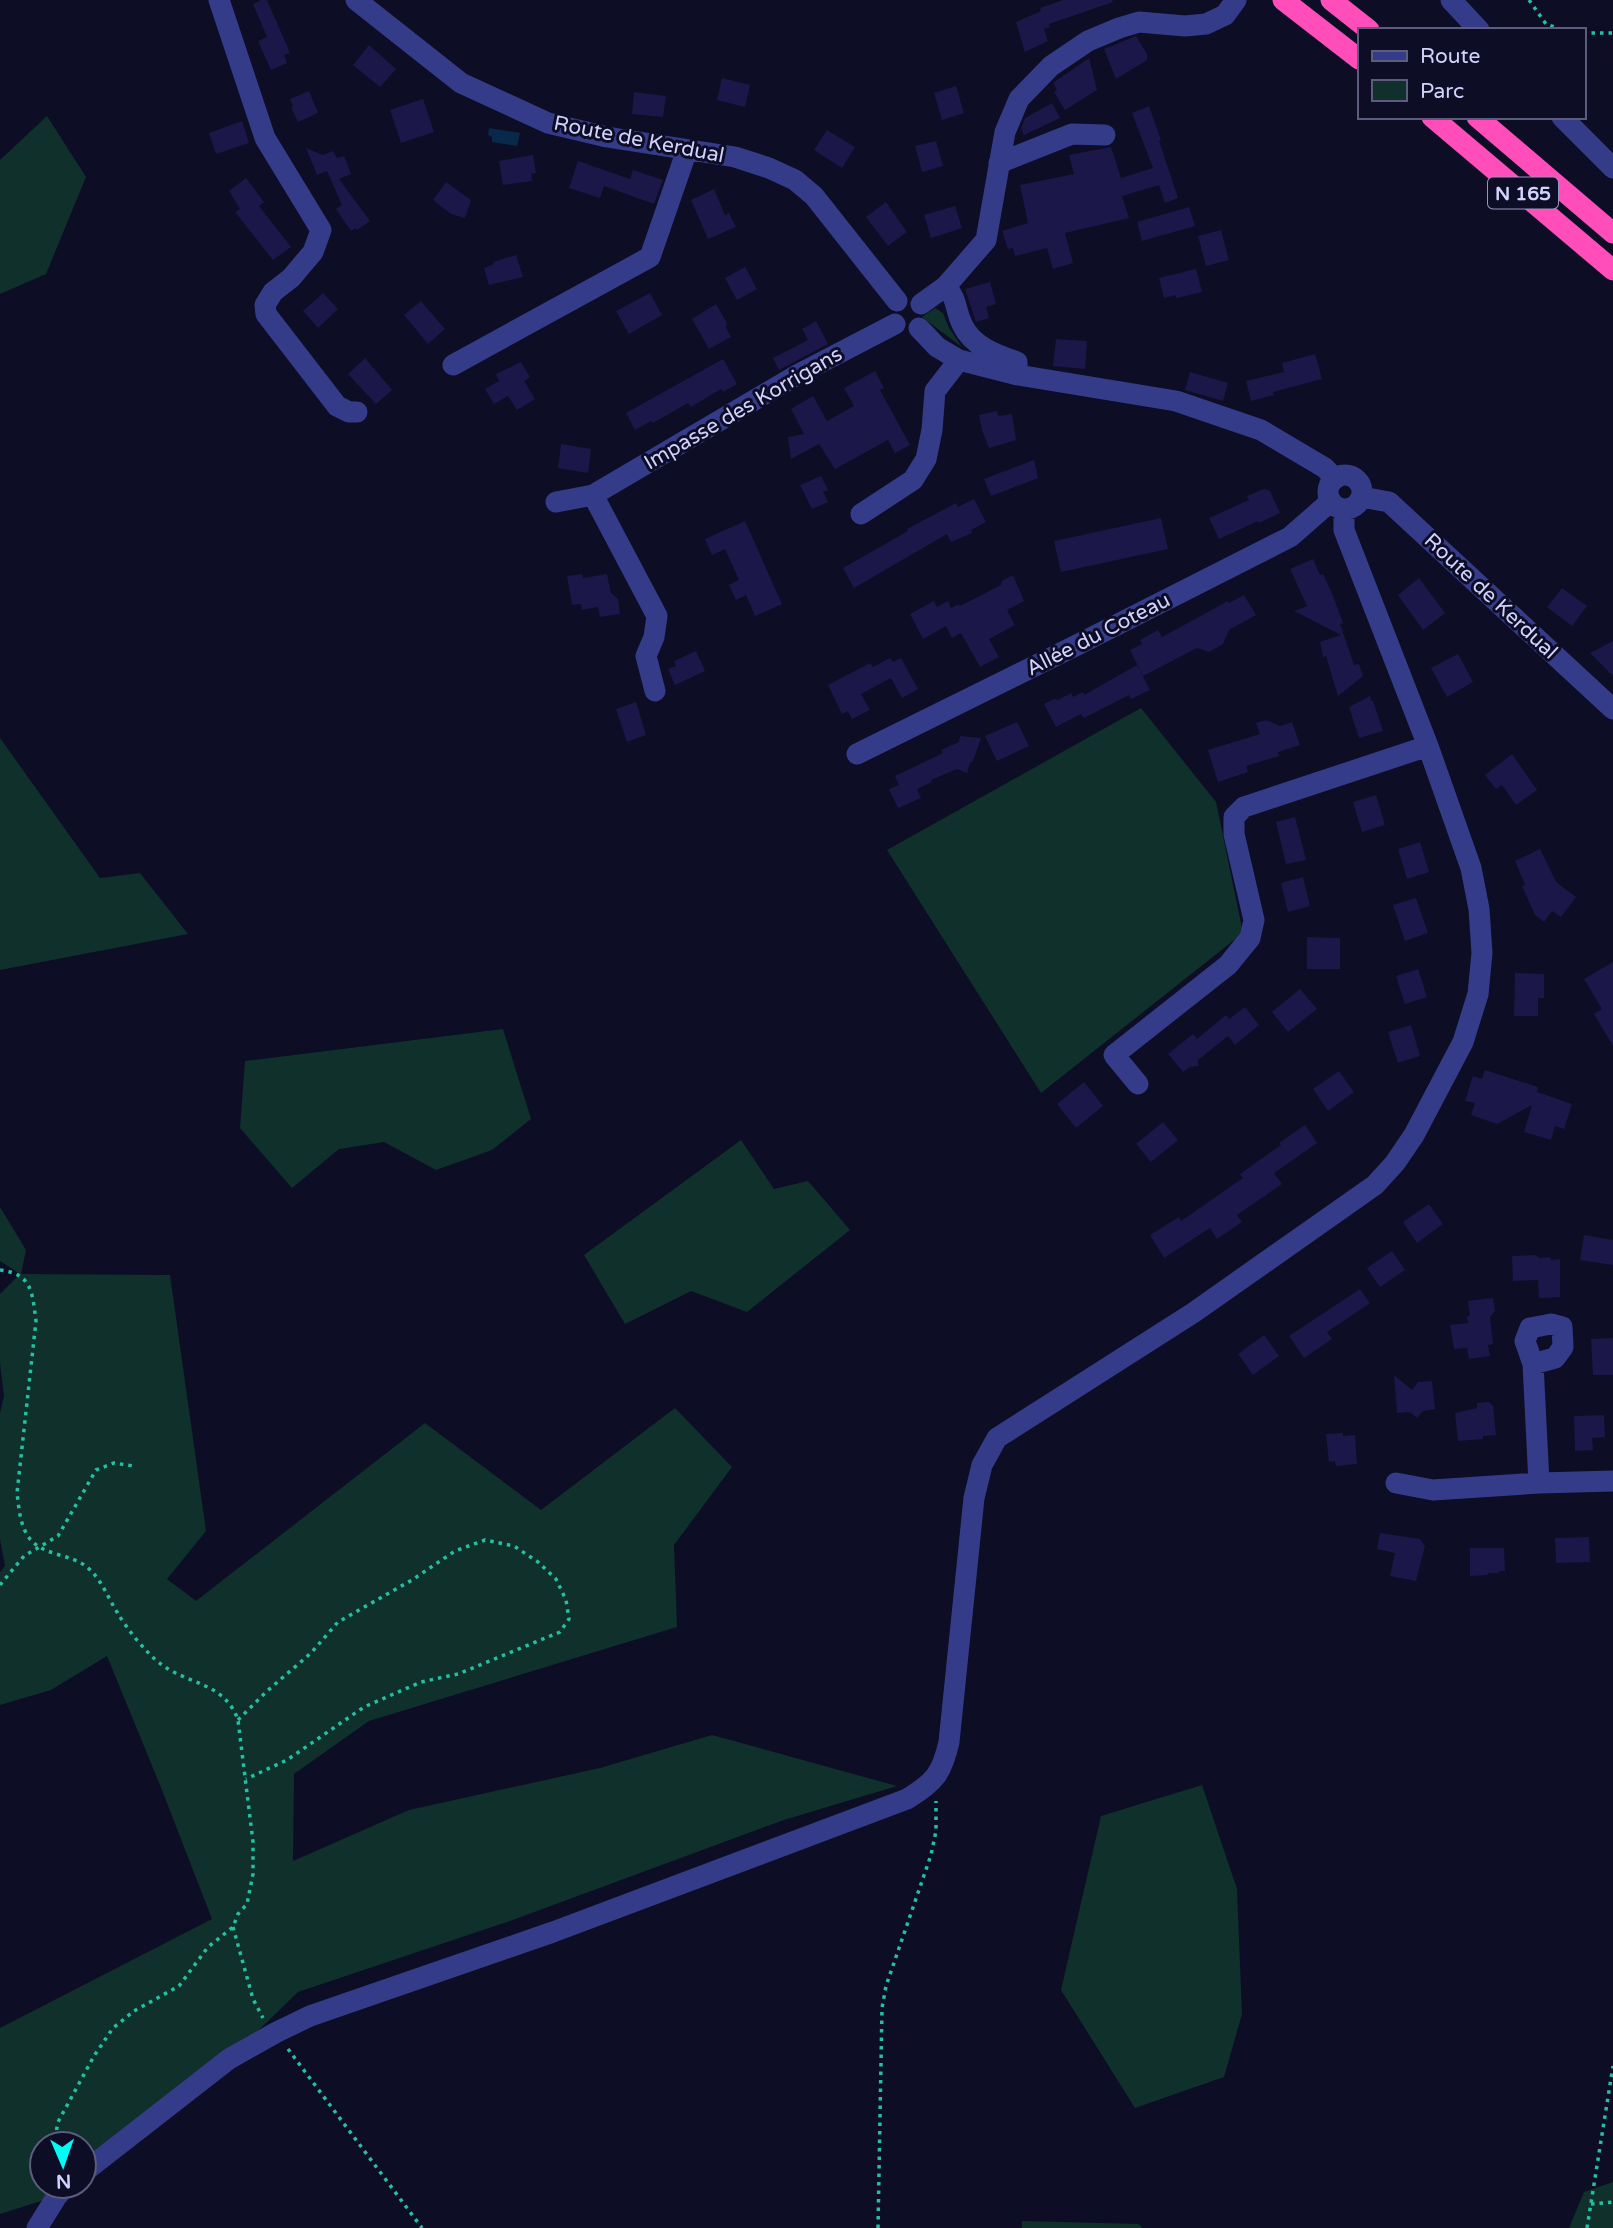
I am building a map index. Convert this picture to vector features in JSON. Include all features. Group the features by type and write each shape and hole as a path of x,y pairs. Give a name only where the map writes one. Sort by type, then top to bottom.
{"highway":[{"path":"1283,0 1358,58"},
{"path":"1331,0 1366,28"},
{"name":"N 165","path":"1434,119 1613,270"},
{"name":"N 165","path":"1478,119 1613,233"}],"street":[{"path":"219,0 265,138 321,230 313,252 291,278 273,292 265,305 267,314 337,406 349,412 357,412"},
{"name":"Route de Kerdual","path":"356,0 461,83 548,123 607,138 735,158 769,167 795,180 814,196 897,302"},
{"path":"1451,0 1477,28"},
{"path":"921,304 946,286 986,240 1004,132 1019,99 1051,66 1088,41 1119,27 1139,22 1185,26 1206,24 1230,7"},
{"path":"1564,119 1613,167"},
{"path":"999,163 1072,134 1105,135"},
{"path":"453,365 650,257 687,150"},
{"path":"946,286 954,295 963,328 987,351 1017,362 1018,376"},
{"path":"907,298 917,300 921,304 925,319 919,328 904,331 895,324 891,315 897,302 907,298"},
{"name":"Impasse des Korrigans","path":"556,502 593,495 797,376 895,324"},
{"name":"Route de Kerdual","path":"919,328 937,347 959,360 1018,376 1176,401 1261,430 1325,468 1335,479 1345,475 1355,478 1361,486 1362,497 1389,502 1613,709"},
{"path":"861,514 913,480 926,459 932,430 935,391 959,360"},
{"path":"98,2161 229,2059 310,2016 553,1932 895,1803 933,1782 944,1764 950,1742 974,1497 982,1465 997,1438 1193,1313 1375,1185 1395,1163 1414,1135 1463,1042 1478,994 1482,953 1479,909 1471,868 1429,746 1329,487 1335,479"},
{"path":"593,495 657,616 654,637 646,656 654,691"},
{"path":"1337,505 1355,506 1362,497"},
{"name":"Allée du Coteau","path":"858,754 1290,537 1337,505"},
{"path":"1138,1084 1114,1055 1228,965 1250,938 1254,920 1234,834 1234,817 1244,807 1429,746"},
{"path":"1533,1364 1539,1483"},
{"path":"1396,1483 1433,1490 1539,1483 1613,1482"},
{"path":"37,2228 54,2200"}],"path":[{"path":"1529,0 1546,24 1557,28"},
{"path":"1585,33 1613,33"},
{"path":"0,1270 14,1272 26,1280 33,1293 36,1321 17,1493 21,1521 37,1547 86,1566 102,1583 131,1633 162,1665 219,1693 233,1706 238,1720 253,1842 253,1874 247,1904 238,1914 233,1927 208,1947 179,1986 134,2011 113,2028 94,2056 58,2122 57,2130"},
{"path":"0,1585 24,1556 58,1536 96,1470 114,1462 134,1466"},
{"path":"238,1720 311,1653 338,1622 412,1580 455,1551 485,1540 514,1546 538,1562 556,1579 566,1600 569,1619 560,1632 458,1674 421,1682 364,1707 287,1760 246,1779"},
{"path":"878,2228 882,2008 886,1986 936,1831 937,1803 933,1782"},
{"path":"233,1927 253,1999 262,2017 422,2228"},
{"path":"1587,2228 1613,2066"},
{"path":"1591,2204 1613,2202"}],"green space":[{"path":"47,116 86,177 46,274 0,294 0,160"},
{"path":"935,308 943,313 962,347 922,317"},
{"path":"1141,708 1216,802 1243,933 1041,1093 887,850"},
{"path":"0,738 100,878 140,873 188,934 0,970"},
{"path":"503,1029 531,1119 492,1150 436,1170 384,1142 339,1149 292,1188 240,1128 245,1061"},
{"path":"741,1140 774,1189 808,1181 850,1230 747,1312 691,1291 625,1324 584,1255"},
{"path":"0,1207 26,1250 21,1274 170,1275 206,1531 167,1579 196,1601 425,1423 541,1510 675,1408 732,1467 674,1545 677,1627 369,1721 294,1774 293,1861 409,1810 600,1768 712,1735 897,1786 784,1820 507,1922 298,1992 229,2059 98,2161 98,2130 28,2130 28,2200 44,2200 0,2214 0,2028 212,1919 107,1656 51,1690 0,1705 0,1572 5,1566 0,1539 0,1413 4,1396 0,1363 0,1294 20,1274 0,1261"},
{"path":"1202,1785 1237,1889 1242,2014 1224,2077 1135,2108 1061,1990 1101,1816"},
{"path":"1613,2182 1613,2228 1569,2228 1584,2192"},
{"path":"1022,2221 1139,2224 1142,2228 1022,2228"}],"water":[{"path":"489,128 520,133 517,146 492,142 492,137 488,135"}],"building":[{"path":"267,0 290,53 284,55 287,63 271,70 258,41 267,37 253,4"},
{"path":"1063,0 1113,2 1049,24 1050,27 1044,29 1048,41 1025,52 1016,22 1041,11 1040,8"},
{"path":"1136,36 1147,54 1147,60 1116,79 1104,49"},
{"path":"369,45 396,69 380,87 353,65"},
{"path":"1089,58 1097,90 1065,110 1054,92 1057,90 1053,83"},
{"path":"722,78 750,85 745,107 717,100"},
{"path":"956,86 964,113 942,120 934,93"},
{"path":"309,91 318,113 298,122 290,99"},
{"path":"634,92 666,96 663,117 632,114"},
{"path":"423,99 434,132 401,143 390,110"},
{"path":"1052,103 1060,118 1024,135 1021,128 1025,118"},
{"path":"1149,106 1178,198 1165,203 1159,185 1122,196 1129,218 1065,233 1073,263 1053,269 1047,248 1015,256 1013,248 1008,249 1002,231 1028,223 1020,185 1074,174 1069,155 1111,147 1121,178 1153,168 1132,113"},
{"path":"242,121 249,143 216,154 209,133"},
{"path":"827,130 855,147 842,168 814,150"},
{"path":"936,141 943,166 922,172 915,146"},
{"path":"306,148 323,155 333,151 337,158 344,156 351,174 339,179 370,221 351,231 336,209 342,205 327,171 317,175"},
{"path":"533,155 536,173 531,174 532,181 503,185 499,161"},
{"path":"578,161 630,179 633,170 663,180 654,204 604,186 600,198 569,188"},
{"path":"246,178 264,202 259,206 291,247 273,260 235,212 240,209 229,191"},
{"path":"446,182 471,200 465,218 451,214 433,200"},
{"path":"714,189 725,215 729,213 736,227 708,239 691,200"},
{"path":"886,202 907,232 888,246 866,217"},
{"path":"955,206 962,228 931,238 924,215"},
{"path":"1189,207 1195,226 1142,241 1137,222"},
{"path":"1221,230 1229,260 1206,266 1198,236"},
{"path":"516,255 523,277 489,285 484,268 494,264 493,262"},
{"path":"745,267 757,289 737,300 725,278"},
{"path":"1196,269 1202,292 1164,298 1159,278"},
{"path":"990,282 996,304 986,307 989,318 976,322 965,289"},
{"path":"323,293 338,309 318,328 303,311"},
{"path":"650,293 662,315 629,334 616,311"},
{"path":"421,301 445,329 428,344 404,315"},
{"path":"716,304 727,323 726,328 731,337 709,349 692,319"},
{"path":"816,321 828,344 779,370 773,358 808,340 802,329"},
{"path":"1056,339 1087,341 1085,369 1053,366"},
{"path":"1315,354 1322,379 1251,401 1246,381 1284,372 1282,363"},
{"path":"365,358 392,390 376,404 348,374"},
{"path":"723,359 737,384 723,392 721,389 691,407 688,403 635,430 626,413"},
{"path":"521,362 530,377 524,381 535,399 517,410 508,396 494,404 485,389 499,381 496,374"},
{"path":"875,371 884,388 880,390 910,445 895,453 888,440 835,469 819,444 791,459 788,437 804,434 791,409 813,396 827,421 854,406 844,388"},
{"path":"1190,372 1228,383 1223,401 1185,390"},
{"path":"997,411 998,416 1012,414 1016,440 989,448 979,415"},
{"path":"561,444 591,449 588,473 558,468"},
{"path":"1034,460 1038,478 991,496 984,479"},
{"path":"821,476 828,490 823,492 828,502 812,509 800,485"},
{"path":"1264,489 1270,491 1280,513 1219,539 1209,518 1249,500 1247,496"},
{"path":"974,499 986,522 971,530 972,533 951,542 947,534 854,588 843,568 956,503 958,507"},
{"path":"1161,518 1168,549 1061,572 1054,541"},
{"path":"745,521 782,604 755,616 746,595 736,600 729,585 739,580 725,549 712,555 705,539"},
{"path":"1313,559 1333,596 1354,665 1359,664 1363,676 1338,696 1320,642 1341,635 1294,611 1307,606 1290,569"},
{"path":"582,574 583,578 607,574 611,593 618,599 620,614 600,617 598,607 582,610 581,604 572,605 567,576"},
{"path":"1013,575 1024,601 1007,610 1015,625 989,639 999,657 980,667 961,633 952,638 946,626 923,639 910,614 934,601 937,607 948,601 951,608 959,604 960,606 1001,585 1002,581"},
{"path":"1419,578 1445,613 1423,630 1398,595"},
{"path":"1562,588 1587,606 1572,626 1547,607"},
{"path":"1244,595 1256,615 1229,630 1223,644 1209,652 1197,648 1143,676 1130,650 1142,644 1140,640 1158,630 1162,637"},
{"path":"1613,641 1613,676 1590,653"},
{"path":"696,651 705,671 675,685 668,669 676,666 674,661"},
{"path":"1458,654 1473,682 1447,697 1431,668"},
{"path":"890,658 893,662 901,658 918,689 902,698 891,678 861,694 870,710 852,719 848,711 842,714 828,685 870,663 873,667"},
{"path":"1137,665 1150,690 1131,699 1129,695 1084,718 1081,714 1056,727 1044,704 1071,693 1073,697 1083,692 1084,695"},
{"path":"1370,696 1383,731 1359,738 1349,707"},
{"path":"636,702 646,735 627,742 616,709"},
{"path":"1266,720 1280,726 1292,722 1300,745 1278,752 1279,756 1246,766 1248,772 1218,782 1208,750 1260,734 1256,723"},
{"path":"1017,722 1029,746 997,761 985,736"},
{"path":"960,736 981,738 967,773 957,769 931,780 932,782 917,789 921,798 898,808 889,789 899,785 895,776 943,753 941,750 959,742"},
{"path":"1512,754 1537,790 1516,805 1502,785 1496,789 1485,775"},
{"path":"1376,795 1385,825 1362,832 1353,802"},
{"path":"1295,817 1306,860 1286,864 1276,822"},
{"path":"1420,842 1429,872 1407,879 1398,849"},
{"path":"1540,849 1556,882 1576,897 1561,917 1552,911 1544,922 1535,915 1522,886 1525,885 1515,861"},
{"path":"1303,877 1310,906 1288,912 1281,883"},
{"path":"1416,898 1428,933 1405,941 1393,905"},
{"path":"1307,937 1340,938 1340,969 1307,969"},
{"path":"1613,962 1613,1046 1594,1014 1602,1009 1584,979"},
{"path":"1418,969 1427,997 1405,1004 1396,976"},
{"path":"1515,973 1544,974 1544,998 1538,998 1538,1016 1514,1016"},
{"path":"1300,989 1317,1009 1288,1032 1272,1012"},
{"path":"1245,1007 1259,1025 1235,1045 1228,1036 1198,1060 1198,1066 1183,1072 1168,1054 1193,1034 1197,1039 1226,1015 1229,1019"},
{"path":"1411,1025 1420,1056 1398,1063 1388,1032"},
{"path":"1485,1070 1538,1087 1537,1092 1572,1104 1564,1129 1555,1126 1551,1140 1524,1132 1532,1105 1497,1124 1471,1115 1475,1103 1465,1101 1473,1076 1482,1079"},
{"path":"1339,1071 1354,1092 1328,1111 1313,1089"},
{"path":"1084,1082 1103,1106 1076,1128 1057,1104"},
{"path":"1163,1122 1178,1140 1151,1162 1136,1144"},
{"path":"1305,1125 1317,1143 1274,1173 1282,1184 1237,1215 1242,1222 1217,1239 1210,1228 1164,1258 1150,1235 1179,1217 1181,1221 1243,1178 1240,1174"},
{"path":"1429,1204 1443,1224 1417,1243 1403,1222"},
{"path":"1584,1235 1613,1240 1613,1265 1580,1260"},
{"path":"1392,1251 1405,1270 1380,1287 1367,1268"},
{"path":"1536,1255 1539,1258 1550,1257 1551,1260 1560,1259 1560,1297 1539,1298 1538,1280 1513,1281 1512,1256"},
{"path":"1360,1289 1370,1303 1327,1332 1332,1339 1304,1358 1289,1336"},
{"path":"1493,1298 1495,1311 1490,1317 1493,1344 1488,1345 1490,1356 1469,1359 1467,1348 1454,1349 1450,1325 1468,1323 1468,1301"},
{"path":"1264,1335 1279,1356 1253,1375 1238,1354"},
{"path":"1613,1338 1613,1375 1593,1375 1591,1339"},
{"path":"1394,1375 1412,1390 1418,1382 1432,1381 1435,1409 1423,1411 1417,1418 1410,1412 1397,1413"},
{"path":"1489,1402 1493,1406 1496,1435 1458,1441 1455,1413 1477,1408 1477,1403"},
{"path":"1604,1415 1605,1437 1592,1438 1593,1450 1575,1451 1574,1416"},
{"path":"1343,1433 1343,1436 1355,1435 1357,1464 1336,1466 1335,1461 1329,1462 1326,1434"},
{"path":"1380,1533 1420,1539 1425,1546 1416,1581 1390,1576 1395,1553 1377,1549"},
{"path":"1589,1537 1590,1562 1556,1563 1555,1538"},
{"path":"1470,1548 1504,1548 1505,1571 1470,1576"}]}
